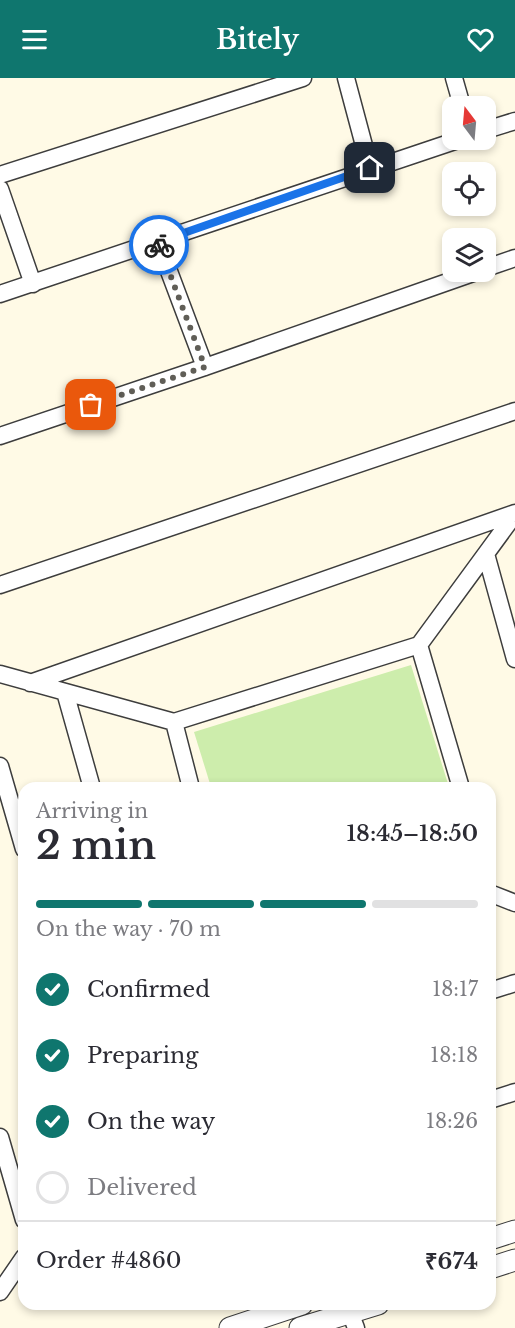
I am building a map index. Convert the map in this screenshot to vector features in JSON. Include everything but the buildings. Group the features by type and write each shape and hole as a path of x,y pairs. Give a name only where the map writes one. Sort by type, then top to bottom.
{"street":[{"path":"0,175 303,78"},
{"path":"346,78 370,168"},
{"path":"454,78 459,96"},
{"path":"496,127 515,121"},
{"path":"0,294 442,145"},
{"path":"0,189 33,284"},
{"path":"158,242 205,367"},
{"path":"496,265 515,258"},
{"path":"0,436 447,282"},
{"path":"0,585 515,411"},
{"path":"0,674 174,722 419,645 515,514"},
{"path":"30,683 515,514"},
{"path":"486,554 515,659"},
{"path":"419,645 459,782"},
{"path":"64,692 90,782"},
{"path":"174,722 189,782"},
{"path":"0,766 18,828"},
{"path":"496,895 515,903"},
{"path":"496,989 515,983"},
{"path":"496,1098 515,1092"},
{"path":"0,1137 18,1199"},
{"path":"496,1237 515,1231"},
{"path":"496,1266 515,1260"},
{"path":"0,1292 18,1266"},
{"path":"230,1328 284,1310"},
{"path":"300,1328 353,1320 369,1310"}],"green space":[{"path":"411,665 447,782 209,782 194,732"}],"way so far":[{"path":"91,405 205,367 159,245"}],"route":[{"path":"159,245 158,242 370,168"}]}
